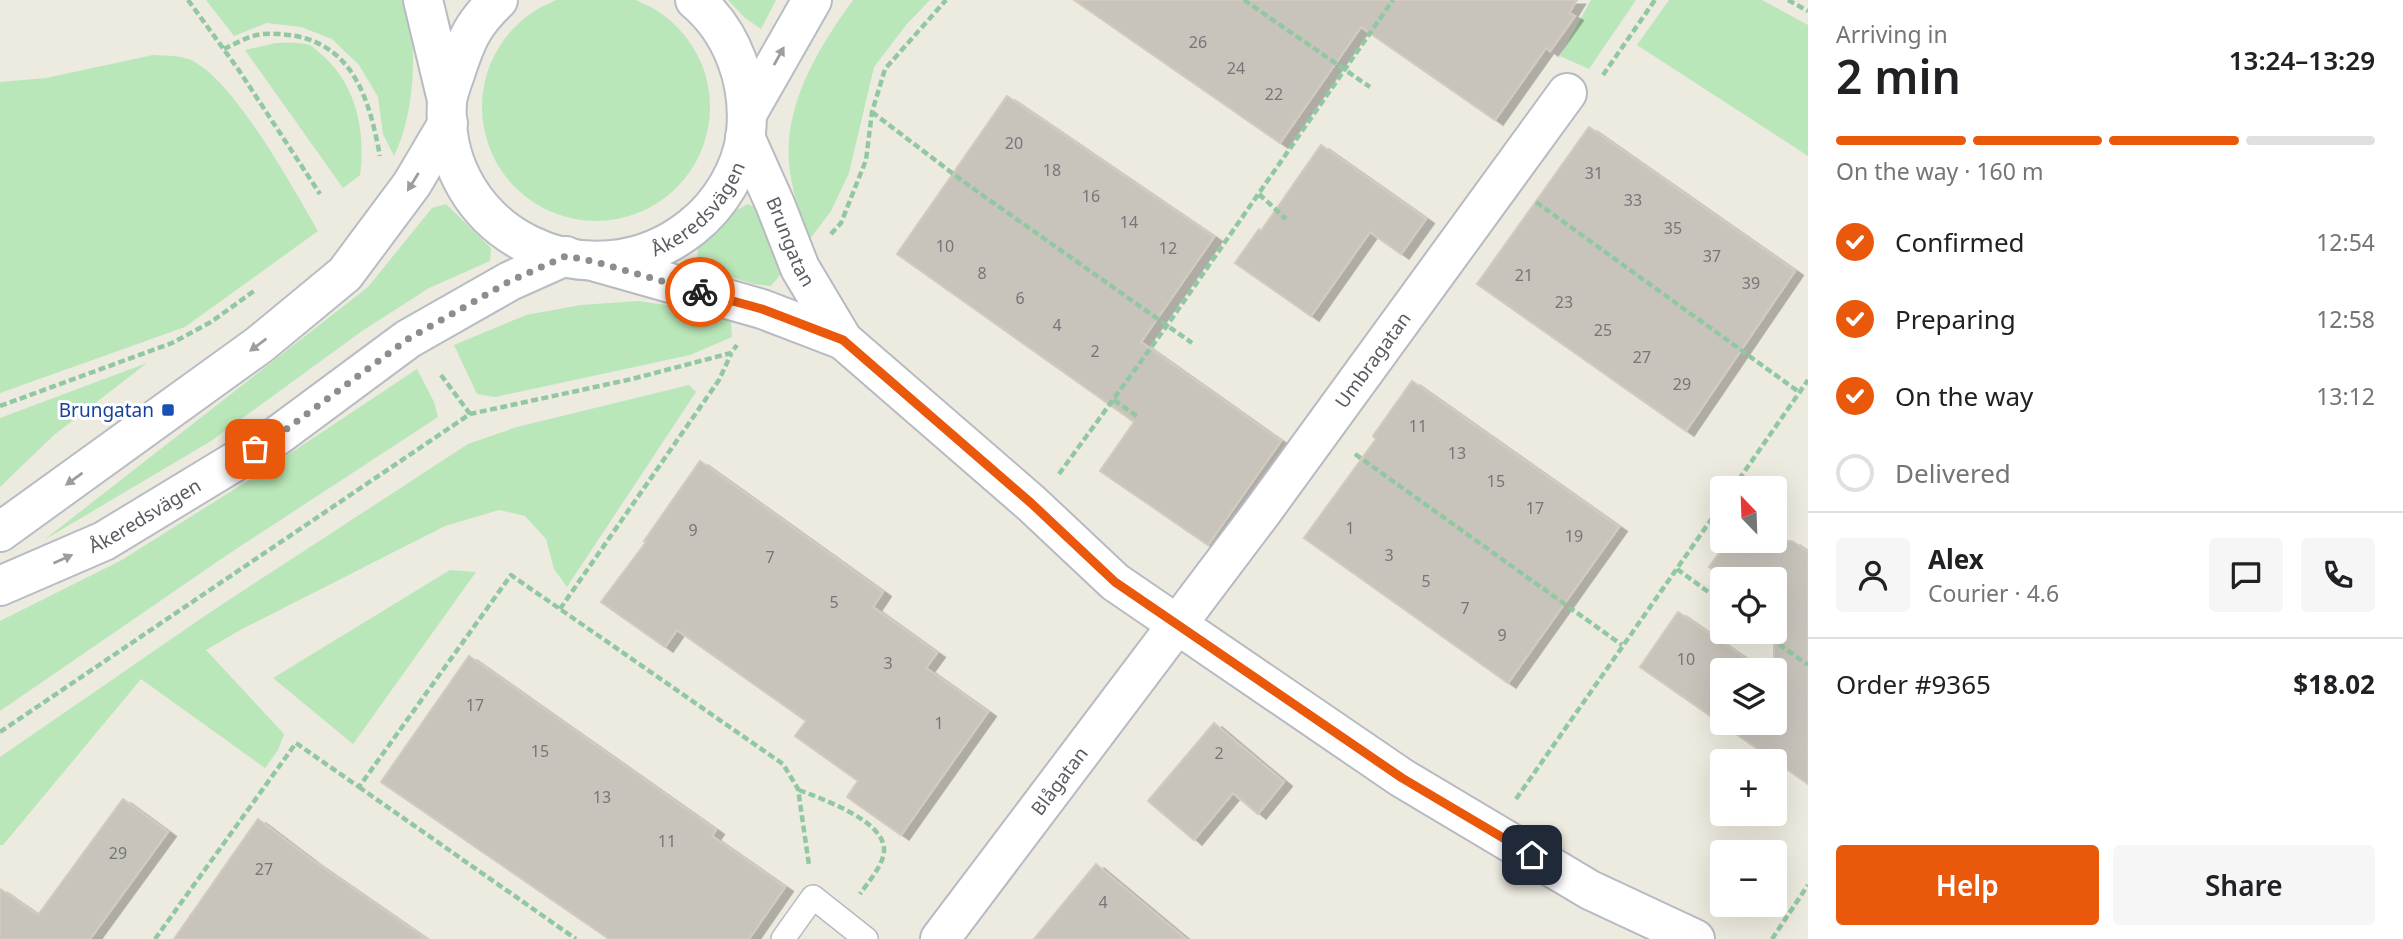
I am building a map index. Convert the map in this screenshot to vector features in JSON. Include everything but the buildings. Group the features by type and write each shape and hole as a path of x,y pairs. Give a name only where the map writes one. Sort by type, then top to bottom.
{"street":[{"path":"423,0 448,112"},
{"name":"Åkeredsvägen","path":"0,532 258,345 345,274 412,184 448,112 467,37 482,15 498,0"},
{"name":"Åkeredsvägen","path":"695,0 709,11 727,37 741,71 746,125"},
{"name":"Åkeredsvägen","path":"0,586 104,541 277,436 408,339 510,281 581,259 645,254 676,240 701,220 722,195 735,171 746,125 812,0"},
{"name":"Umbragatan","path":"1178,625 1567,93"},
{"name":"Åkeredsvägen","path":"448,112 450,144 465,183 489,216 510,234 539,251 581,259"},
{"name":"Brungatan","path":"746,125 800,268 843,340 1031,503 1115,582 1402,778 1590,890 1695,939"},
{"name":"Brungatan","path":"581,259 762,309 843,340"},
{"name":"Blågatan","path":"940,939 1178,625"}],"lane":[{"path":"783,939 813,898 866,939"}],"path":[{"path":"188,0 320,194"},
{"path":"800,268 841,223 866,160 872,112 885,69 946,0"},
{"path":"1244,0 1370,87"},
{"path":"1031,503 1061,471 1114,400 1392,0"},
{"path":"1567,93 1595,86 1655,0"},
{"path":"1788,0 1808,11"},
{"path":"223,49 256,35 284,34 315,40 341,58 359,83 372,118 380,156 378,167"},
{"path":"872,112 964,182 1192,343"},
{"path":"1505,180 1799,392"},
{"path":"1259,194 1286,219"},
{"path":"0,406 172,343 211,322 263,285"},
{"path":"560,609 719,380 731,353 762,309"},
{"path":"0,732 470,414 632,379 731,353"},
{"path":"441,375 470,414"},
{"path":"1741,476 1808,380"},
{"path":"1114,400 1138,417"},
{"path":"1322,431 1622,645"},
{"path":"1493,832 1710,521"},
{"path":"1677,569 1710,594"},
{"path":"359,788 510,575 783,764 799,789 813,898"},
{"path":"1779,644 1808,665"},
{"path":"155,939 296,743 576,939"},
{"path":"799,789 837,806 873,827 881,839 884,851 878,867 842,920"},
{"path":"1772,939 1808,885"}],"green space":[{"path":"560,-1 632,-1 659,12 691,44 705,74 709,96 708,129 691,170 659,202 618,219 574,219 533,202 501,170 484,129 484,85 501,44 533,12"},
{"path":"206,0 406,0 412,37 412,79 406,120 394,156 383,134 378,97 359,65 332,39 301,27 267,23 234,36"},
{"path":"728,0 776,0 761,29 744,17"},
{"path":"853,0 930,0 906,25 874,67 849,173 831,211 810,239 791,181 791,125 796,103 815,60"},
{"path":"1591,0 1636,0 1589,69 1560,56"},
{"path":"1669,0 1762,0 1808,25 1808,156 1637,45"},
{"path":"276,43 301,43 312,47 334,67 351,94 360,125 360,175 343,188 245,50"},
{"path":"153,55 185,58 202,67 221,84 259,134 318,231 185,327 0,393 0,82 46,78"},
{"path":"446,204 491,248 490,261 429,288 362,331 211,441 44,540 368,287 432,208"},
{"path":"748,204 756,208 781,274 771,286 753,284 697,267 698,243 735,211"},
{"path":"638,301 694,309 731,322 732,337 690,355 495,397 477,394 454,345 526,315 581,305"},
{"path":"147,363 54,435 0,487 0,418"},
{"path":"417,369 434,402 438,417 227,555 0,711 0,621 120,561 262,472"},
{"path":"689,385 696,392 567,587 554,569 546,539 525,516 499,510 445,526 206,650 284,734 278,750 265,768 141,679 3,845 0,845 0,757 212,611 468,444 517,427"},
{"path":"450,570 476,572 353,744 273,678"}],"way so far":[{"path":"255,449 277,436 408,339 510,281 566,256 700,292"}],"place":[{"name":"Brungatan","path":"168,410"}],"route":[{"path":"700,292 762,309 843,340 1031,503 1115,582 1402,778 1532,855"}]}
